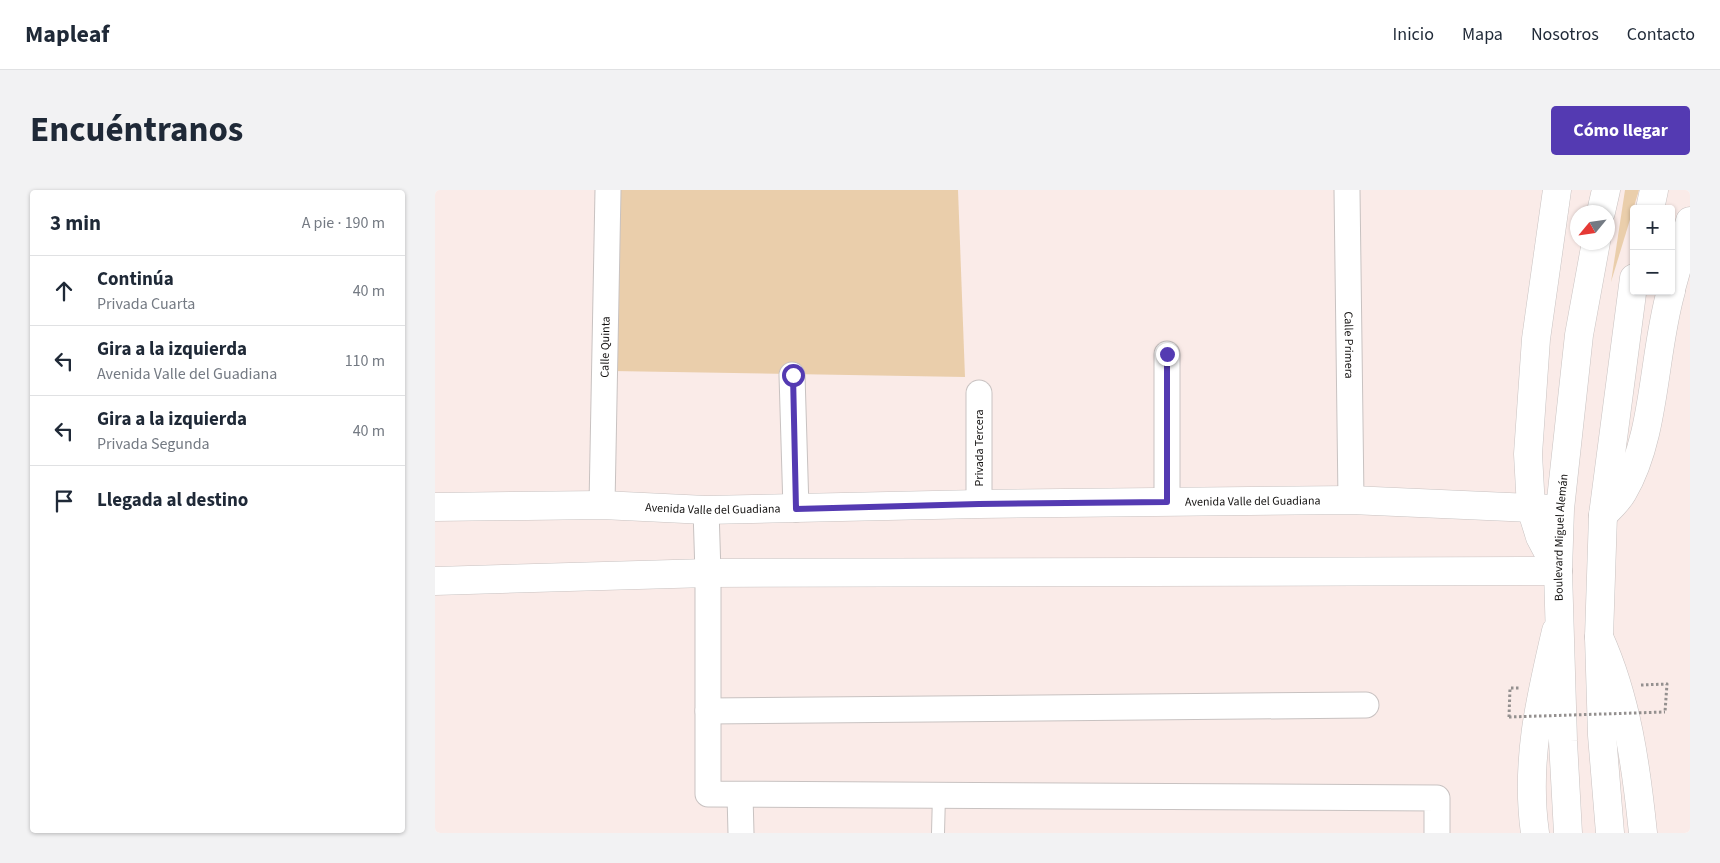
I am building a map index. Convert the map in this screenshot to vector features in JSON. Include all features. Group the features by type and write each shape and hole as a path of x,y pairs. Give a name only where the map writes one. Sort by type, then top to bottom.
{"main road":[{"path":"435,581 708,572 1558,571 1540,537 1531,508 1528,454 1536,339 1557,190"},
{"path":"1602,205 1605,190"},
{"path":"1651,205 1654,190"},
{"path":"1675,275 1690,221"},
{"name":"Boulevard Miguel Alemán","path":"1569,833 1563,741 1559,618 1560,509 1579,335 1595,250"},
{"path":"1610,833 1602,735 1599,637 1603,515 1632,295"},
{"path":"1603,515 1622,494 1633,473 1642,446 1670,295"},
{"name":"Avenida Valle del Guadiana","path":"435,507 602,505 706,510 979,504 1351,500 1560,509"},
{"path":"1535,833 1530,800 1535,727 1559,618"},
{"path":"1599,637 1613,669 1628,725 1637,778 1643,833"}],"street":[{"name":"Calle Quinta","path":"602,505 608,190"},
{"name":"Calle Primera","path":"1347,190 1351,500"},
{"path":"1167,354 1167,502"},
{"path":"793,375 796,509"},
{"name":"Privada Tercera","path":"979,393 979,504"},
{"path":"706,510 708,572 708,794 1437,798 1437,833"},
{"path":"708,711 1366,704"},
{"path":"740,795 741,833"}],"lane":[{"path":"938,833 939,795"}],"path":[{"path":"1510,688 1509,717 1665,712 1667,684"}],"shaded area":[{"path":"435,190 1690,190 1690,833 435,833"},
{"path":"616,190 958,190 965,377 612,371"},
{"path":"1625,190 1639,190 1634,205 1630,205 1630,220 1611,282"}],"route":[{"path":"793,375 796,509 979,504 1167,502 1167,354"}]}
